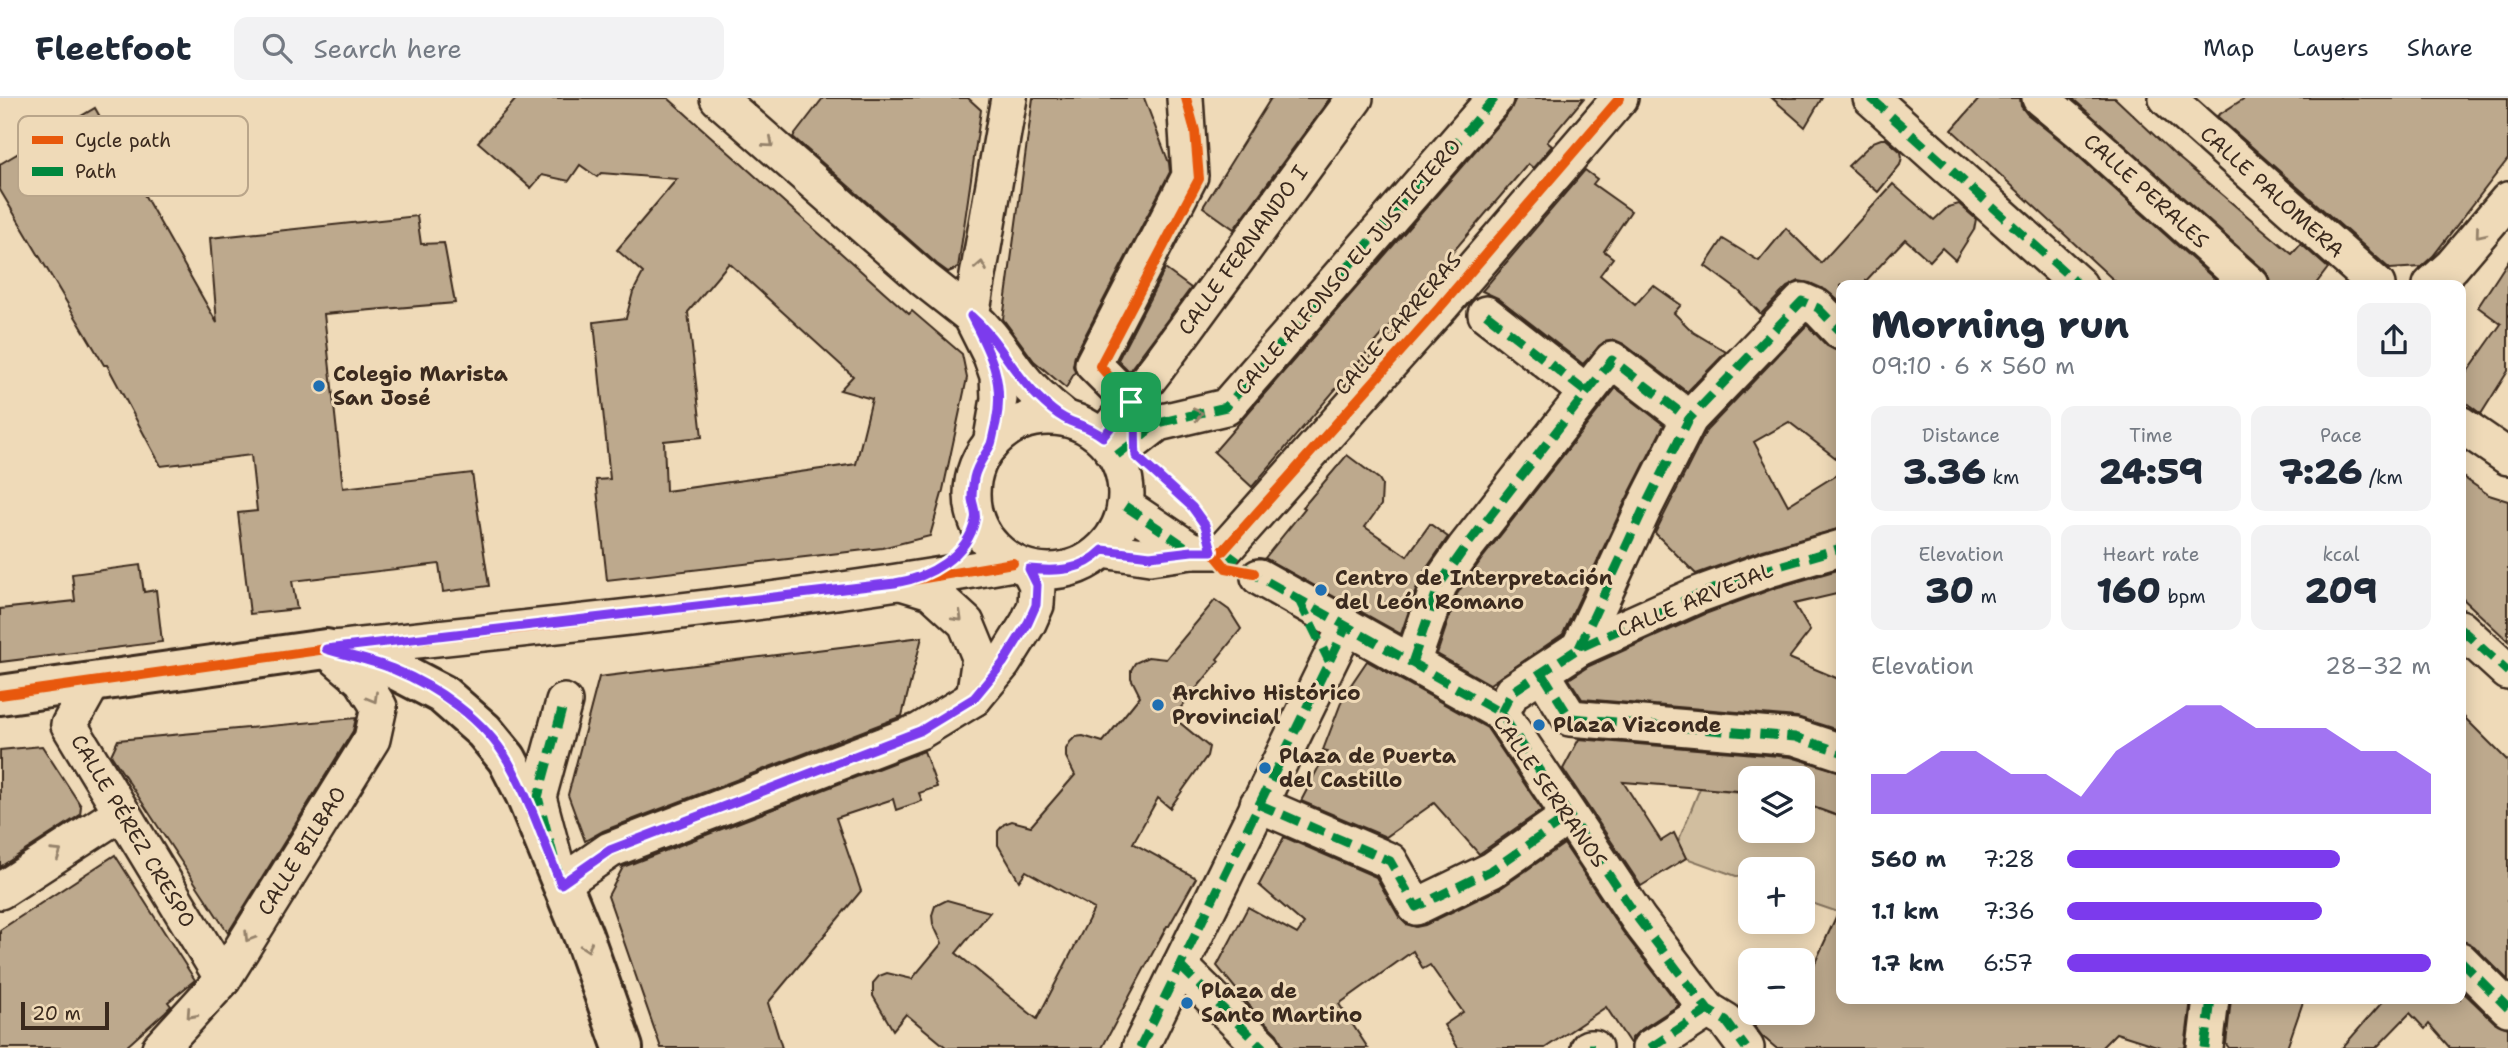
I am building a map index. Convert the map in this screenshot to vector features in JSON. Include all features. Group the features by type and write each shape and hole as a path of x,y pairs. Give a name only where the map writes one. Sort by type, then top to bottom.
{"main road":[{"path":"0,695 326,649 392,668 442,694 484,731 507,759 525,794 583,935 623,1048"}],"street":[{"path":"718,98 924,279 989,331 1016,371 1038,396 1065,418"},
{"path":"991,444 999,399 998,376 971,316 1009,98"},
{"name":"CALLE FERNANDO I","path":"1110,446 1131,402 1355,98"},
{"name":"CALLE ALFONSO EL JUSTICIERO","path":"1110,446 1158,423 1226,407 1495,98"},
{"name":"CALLE CARRERAS","path":"1207,551 1441,306 1620,98"},
{"path":"1871,98 2073,280"},
{"name":"CALLE PERALES","path":"2040,98 2245,280"},
{"name":"CALLE PALOMERA","path":"2174,100 2372,280"},
{"path":"1131,402 1093,364 1190,176 1184,115"},
{"path":"2437,280 2452,267 2508,200"},
{"path":"1836,327 1818,308 1802,301 1689,419 1643,510 1559,662 1570,719 1795,737 1836,750"},
{"path":"1486,314 1586,392"},
{"path":"1412,663 1439,585 1612,360 1689,419"},
{"path":"1044,417 1065,418 1081,423 1110,446 1127,494 1121,526 1103,550 1076,568 1053,572 1019,556 997,552 976,519 972,499 980,460 991,444 1006,430 1024,421 1044,417"},
{"path":"2466,428 2508,457"},
{"name":"CALLE SERRANOS","path":"1125,506 1257,575 1501,713 1639,920 1708,1010 1726,1021 1746,1048"},
{"path":"901,582 938,569 964,544 976,519"},
{"name":"CALLE ARVEJAL","path":"1501,713 1511,692 1559,662 1698,595 1769,569 1836,549"},
{"path":"1103,550 1150,556 1207,551"},
{"path":"326,649 901,582 1019,556"},
{"path":"564,702 538,797 561,884 610,850 920,731 974,698 1003,663 1036,605 1037,585 1019,556"},
{"path":"901,582 931,591 966,624 980,657 974,698"},
{"path":"1299,600 1329,661"},
{"path":"1140,1048 1346,626"},
{"path":"2466,634 2508,672"},
{"name":"CALLE BILBAO","path":"160,1048 223,979 372,739 379,707 362,680 326,649"},
{"name":"CALLE PÉREZ CRESPO","path":"93,682 69,725 223,979"},
{"path":"1258,804 1390,861 1416,907 1492,870 1569,816"},
{"path":"0,891 120,813"},
{"path":"1185,955 1263,1048"},
{"path":"2466,966 2508,1008"},
{"path":"2205,1048 2210,1004"},
{"path":"1650,1048 1708,1010"}],"shaded area":[{"path":"1700,788 1738,792 1738,843 1815,843 1815,807 1836,815 1836,911 1815,904 1815,857 1738,857 1738,877 1686,858 1678,842"}],"building":[{"path":"517,98 668,98 909,314 912,311 962,354 967,378 943,490 930,536 882,548 607,580 596,480 610,479 594,322 626,318 633,292 643,273 617,250 677,179 601,173 597,177 580,165 569,181 542,175 531,188 478,142","holes":["729,263 853,376 840,390 872,399 856,464 666,491 664,441 702,437 688,312"]},
{"path":"823,98 968,98 981,110 958,268 948,272 937,264 793,137"},
{"path":"1033,98 1144,98 1169,163 1170,172 1075,355 1075,372 1066,388 1034,361 1003,319"},
{"path":"1271,98 1330,98 1234,229 1203,207"},
{"path":"1516,98 1584,98 1547,142 1552,146 1533,168 1528,164 1252,487 1214,452 1510,111"},
{"path":"1772,98 1822,98 1805,127"},
{"path":"1980,98 2020,98 2021,106 2027,114 2067,146 2215,280 2114,280 1952,130"},
{"path":"2072,98 2115,98 2173,153 2292,254 2301,244 2328,268 2319,280 2270,280 2264,270"},
{"path":"2245,98 2508,98 2508,159 2433,256 2421,267 2390,269 2217,116"},
{"path":"95,108 100,116 81,116"},
{"path":"1886,139 1901,152 1902,157 1900,165 1878,192 1848,166 1873,142"},
{"path":"18,153 18,196 145,196 217,323 210,238 417,216 421,244 444,243 455,303 324,314 343,488 472,473 489,586 443,592 439,564 292,581 297,609 250,614 238,513 257,511 251,455 161,466 107,365 104,365 0,190 0,164"},
{"path":"1585,170 1597,179 1593,184 1631,211 1604,251 1613,258 1600,275 1635,305 1653,285 1681,305 1674,313 1693,332 1726,352 1687,392 1615,340 1604,342 1583,364 1498,298 1482,291"},
{"path":"1893,184 1934,220 1948,207 1959,204 1976,219 1974,230 1955,260 1942,248 1930,261 1905,239 1867,280 1836,280 1836,299 1826,290 1799,281 1787,287 1761,314 1739,291 1705,266 1723,239 1759,261 1786,228 1821,263"},
{"path":"2508,261 2508,371 2481,414 2466,403 2466,374 2501,324 2478,307"},
{"path":"1165,269 1191,288 1129,371 1118,360"},
{"path":"1807,325 1827,346 1836,350 1836,458 1789,422 1754,442 1788,505 1836,475 1836,529 1763,550 1696,574 1655,533 1706,431"},
{"path":"1616,388 1664,425 1563,634 1490,684 1437,654 1457,594"},
{"path":"1347,455 1382,484 1381,505 1365,527 1407,556 1430,524 1448,537 1420,578 1401,634 1265,558"},
{"path":"2466,479 2489,495 2508,501 2508,641 2466,602"},
{"path":"140,565 144,592 156,590 162,642 0,662 0,609 75,601 72,574"},
{"path":"1836,570 1836,594 1794,604 1810,631 1789,658 1836,678 1836,729 1797,717 1582,699 1569,679 1589,666 1705,614 1775,588"},
{"path":"1215,600 1229,610 1241,629 1217,659 1219,661 1173,717 1209,747 1207,756 1170,808 1158,798 1133,843 1196,878 1167,926 1102,1048 947,1048 906,1014 893,1030 873,996 873,983 879,976 887,973 912,979 942,943 932,915 935,906 947,900 990,912 956,953 1037,1019 1094,909 1026,871 1019,881 998,845 998,831 1004,824 1012,821 1031,826 1075,775 1066,757 1070,742 1075,737 1083,736 1103,742 1140,696 1131,678 1135,663 1148,657 1166,659"},
{"path":"922,637 902,716 603,831 585,841 568,795 599,677"},
{"path":"1367,661 1487,728 1542,810 1479,854 1434,803 1386,837 1301,801 1327,751 1323,750 1344,695"},
{"path":"356,718 353,731 228,933 111,755 118,740"},
{"path":"2466,719 2508,761 2508,980 2474,946 2466,943"},
{"path":"1579,739 1791,757 1836,770 1836,815 1815,808 1815,766 1738,766 1738,791 1623,782 1661,841 1674,833 1686,858 1641,886 1563,769"},
{"path":"42,746 81,806 80,815 0,867 0,750"},
{"path":"924,751 937,787 919,793 922,801 896,810 893,799 836,818 861,891 768,1003 782,1048 661,1048 608,896 623,867"},
{"path":"1284,837 1376,877 1399,917 1406,924 1416,927 1501,888 1564,844 1623,932 1679,1005 1639,1031 1632,1038 1631,1045 1606,1007 1545,1048 1458,1048 1444,1025 1463,1012 1430,965 1423,969 1413,951 1339,1004 1368,1048 1284,1048 1277,1034 1253,1010 1217,966 1248,907 1297,934 1304,924 1259,885"},
{"path":"115,855 195,980 168,1002 171,1006 125,1048 0,1048 0,930"},
{"path":"1836,917 1836,1004 2190,1004 2185,1048 2163,1048 2116,1033 2101,1048 1776,1048 1754,1025 1815,1025 1815,963"},
{"path":"2466,995 2494,1022 2508,1028 2508,1048 2450,1048 2429,1024 2425,1029 2410,1013 2376,1048 2342,1048 2381,1004 2466,1004"},
{"path":"2230,1004 2302,1004 2287,1048 2229,1048 2226,1044"}],"marked path":[{"path":"1117,455 1158,423 1226,407 1495,98"},
{"path":"1871,98 2073,280"},
{"path":"1579,648 1689,419 1802,301 1818,308 1836,327"},
{"path":"1486,314 1586,392"},
{"path":"1412,663 1439,585 1612,360 1689,419"},
{"path":"1125,506 1192,551"},
{"path":"1501,713 1512,692 1579,648 1697,595 1769,569 1836,549"},
{"path":"1223,551 1259,577 1501,713 1639,920 1708,1010 1726,1021 1746,1048"},
{"path":"1299,600 1329,661"},
{"path":"1140,1048 1346,627"},
{"path":"2466,634 2508,672"},
{"path":"1542,673 1570,718 1795,737 1836,750"},
{"path":"561,884 538,797 564,702"},
{"path":"1258,804 1390,861 1416,907 1492,870 1569,816"},
{"path":"1180,966 1263,1048"},
{"path":"2466,966 2508,1008"},
{"path":"2205,1048 2210,1004"},
{"path":"1650,1048 1708,1010"},
{"path":"1589,1048 1594,1048"}],"cycle path":[{"path":"1186,98 1195,131 1199,179 1100,366 1131,402 1137,421 1136,456 1193,507 1205,525 1212,551 1226,568 1254,573"},
{"path":"1103,550 1150,557 1192,551 1223,551 1441,306 1620,98"},
{"path":"0,695 326,649 895,583 1013,563"}],"place":[{"name":"Colegio Marista San José","path":"319,386"},
{"name":"Centro de Interpretación del León Romano","path":"1321,590"},
{"name":"Archivo Histórico Provincial","path":"1158,705"},
{"name":"Plaza Vizconde","path":"1539,725"},
{"name":"Plaza de Puerta del Castillo","path":"1265,768"},
{"name":"Plaza de Santo Martino","path":"1187,1003"}],"route":[{"path":"971,316 989,331 1016,371 1038,396 1065,418 1081,423 1103,437 1131,402 1138,421 1136,456 1192,507 1205,525 1212,551 1150,556 1103,550 1076,568 1053,572 1029,569 1037,585 1036,605 1003,663 974,698 920,731 610,850 561,884 525,794 507,759 484,731 442,694 392,668 326,649 895,583 938,569 964,544 976,519 972,499 974,480 980,460 991,444 997,419 998,376 971,316"}]}
